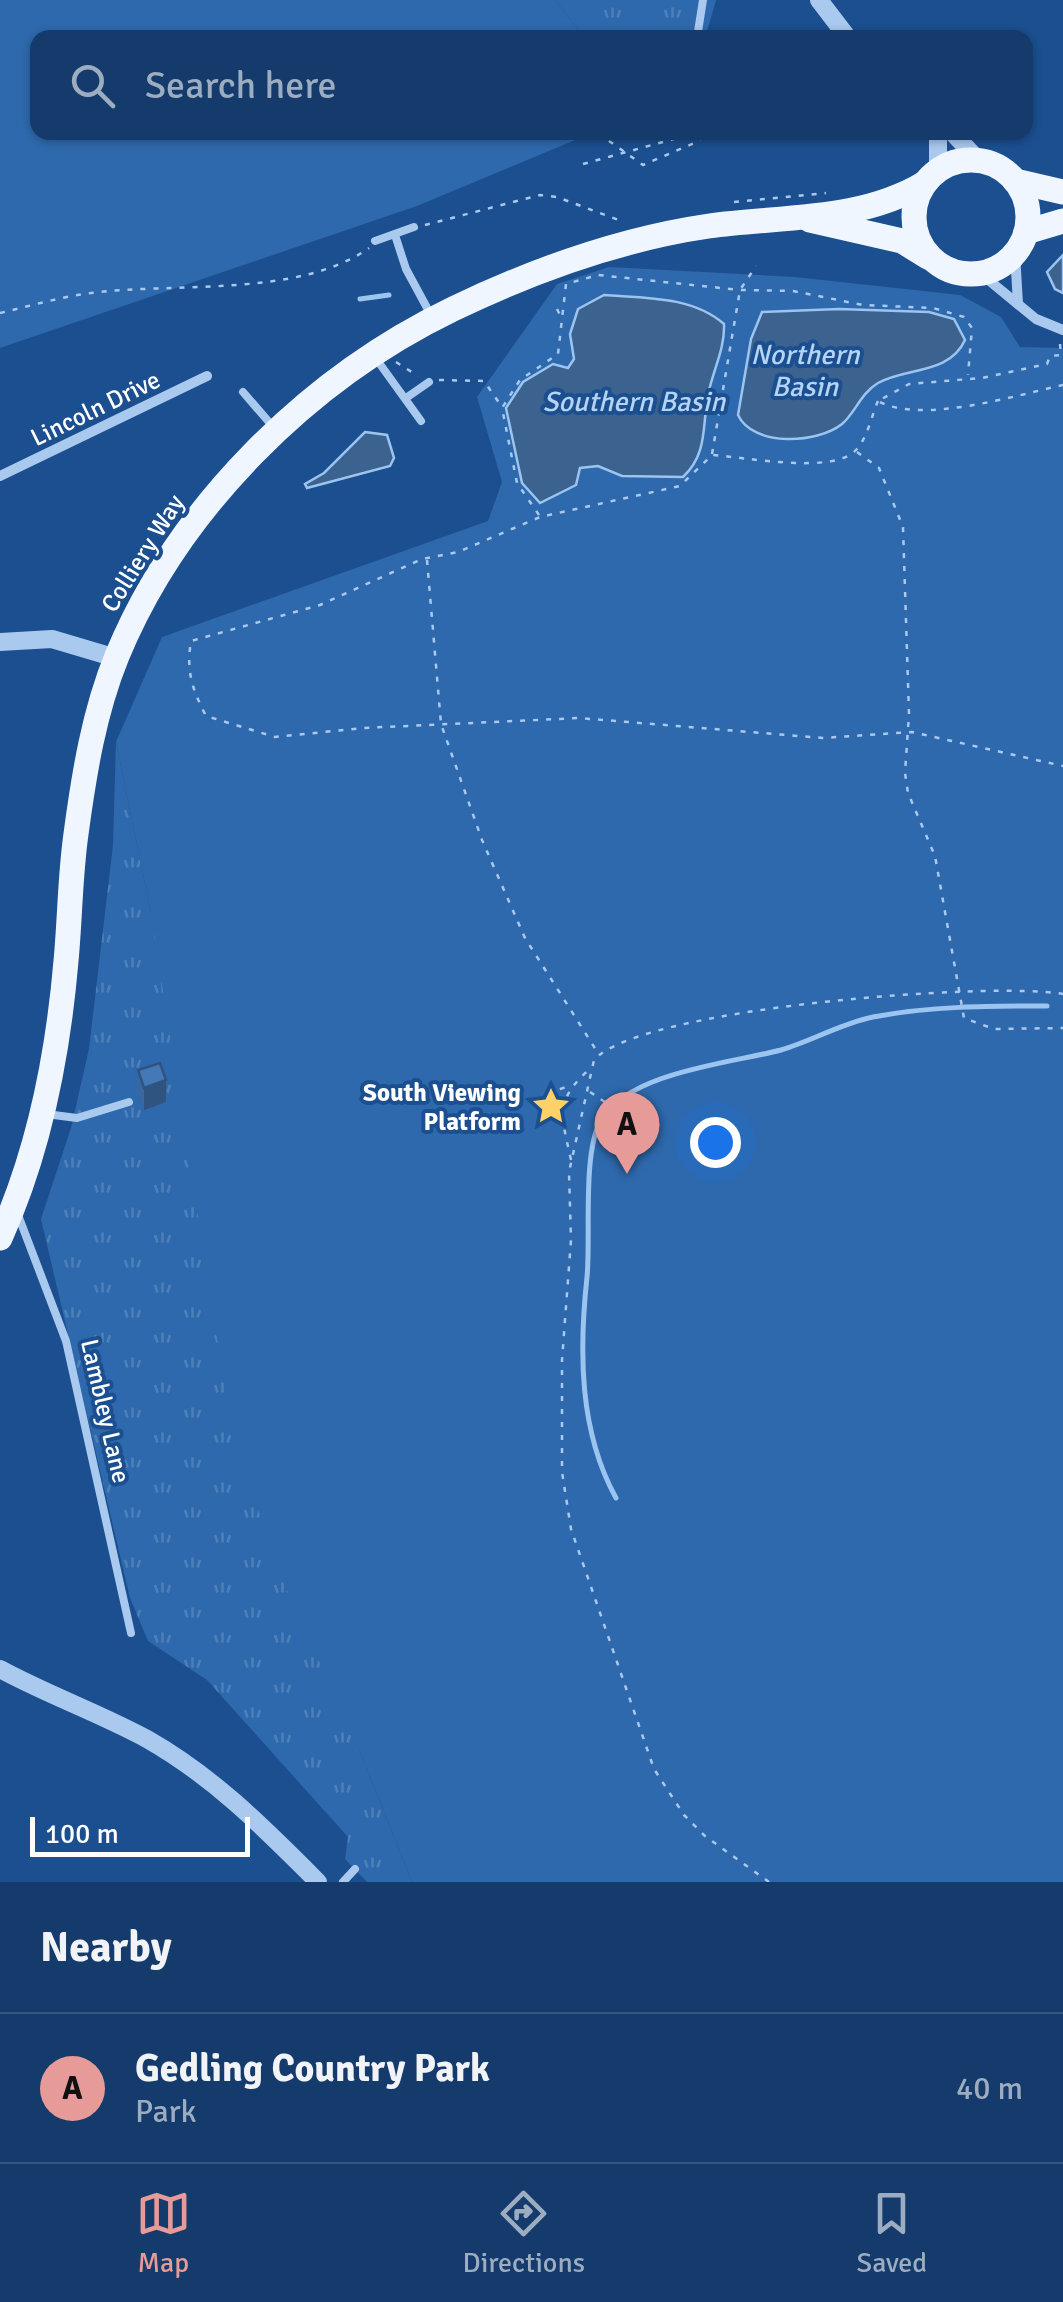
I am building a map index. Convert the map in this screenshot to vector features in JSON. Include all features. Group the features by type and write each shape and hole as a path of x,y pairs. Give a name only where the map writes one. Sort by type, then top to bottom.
{"main road":[{"path":"1021,242 1028,210 1015,181 1003,170 978,160 955,162 932,177 916,200 915,228 934,261 958,272 980,273 998,267 1021,242 1063,221"},
{"name":"Colliery Way","path":"0,1238 14,1206 42,1113 60,1015 75,836 93,730 116,658 143,600 179,541 210,501 278,432 434,319 503,285 601,250 707,226 805,219 890,202 932,177"},
{"path":"1015,181 1063,192"},
{"name":"Colliery Way","path":"805,219 902,241 934,261"}],"street":[{"path":"818,0 842,30"},
{"path":"932,177 937,140"},
{"path":"959,140 978,160"},
{"path":"1018,304 1021,242"},
{"path":"980,273 1036,319 1063,330"},
{"name":"Lincoln Drive","path":"0,476 207,376"},
{"path":"0,642 52,640 116,658"},
{"path":"0,1670 148,1740 205,1777 238,1801 318,1882"}],"lane":[{"path":"698,30 702,0"},
{"path":"376,241 414,227"},
{"path":"395,234 406,269 434,319"},
{"path":"384,356 421,421"},
{"path":"406,398 429,382"},
{"path":"243,392 278,432"},
{"path":"42,1113 77,1118 129,1102"},
{"name":"Lambley Lane","path":"14,1206 66,1341 131,1633"},
{"path":"343,1882 356,1870"}],"path":[{"path":"608,140 643,165 699,140"},
{"path":"583,164 672,140"},
{"path":"731,202 841,192"},
{"path":"414,227 540,195 557,197 626,222"},
{"path":"0,313 90,293 225,288 332,266 367,250"},
{"path":"756,266 740,290 712,455 680,486 540,516 458,552 426,558 320,605 192,641 187,670 206,716 276,737 580,718 804,737 907,732 1063,766"},
{"path":"502,408 520,380 558,354 566,284 598,276 740,290 793,291 863,305 934,308 964,317 972,328 968,376"},
{"path":"557,310 561,318"},
{"path":"712,455 823,464 856,451 878,401 910,384 968,376 982,378 1047,364 1050,356 1061,355 1060,344"},
{"path":"384,356 429,382 449,377 484,380 502,408 516,483 540,516"},
{"path":"878,401 888,406 926,410 1063,386"},
{"path":"856,451 879,468 903,527 908,793 935,856 964,1018 994,1029 1063,1028"},
{"path":"426,558 441,724 482,840 525,938 598,1054"},
{"path":"769,1882 705,1836 684,1815 654,1769 570,1528 562,1472 562,1360 572,1162 593,1066 598,1054 622,1041 706,1020 960,989 1063,994"},
{"path":"568,1088 556,1117 549,1103 554,1091 568,1088 593,1066"},
{"path":"589,1092 613,1104 624,1115"},
{"path":"560,1113 572,1162"}],"green space":[{"path":"0,0 555,0 579,30 30,30 30,140 575,140 417,206 0,348"},
{"path":"555,0 716,0 707,30 579,30"},
{"path":"609,267 795,277 960,295 1001,317 1020,347 1063,348 1063,1882 412,1882 359,1749 284,1584 232,1435 151,913 116,742 162,637 488,521 502,482 477,397 557,284"},
{"path":"116,742 151,913 359,1749 412,1882 367,1882 345,1859 348,1837 207,1680 148,1641 130,1598 41,1219 71,1128 89,1049 113,845"}],"water":[{"path":"1063,255 1063,293 1055,289 1047,272"},
{"name":"Southern Basin","path":"604,295 683,303 724,324 697,459 683,477 622,476 598,466 580,468 576,485 540,503 522,483 506,408 523,382 553,364 568,368 574,359 570,334 578,309"},
{"name":"Northern Basin","path":"762,312 929,312 954,319 965,340 958,351 938,365 878,383 847,419 831,431 786,439 757,433 746,425 738,415 751,339"},
{"path":"365,432 387,435 394,458 390,466 307,488 305,484 324,473"}],"building":[{"path":"160,1063 166,1080 144,1088 138,1070"}],"waterway":[{"path":"360,299 389,295"},
{"path":"616,1498 588,1418 583,1362 591,1153 601,1120 615,1104 657,1080 781,1050 873,1017 938,1009 1047,1006"}],"place":[{"name":"South Viewing Platform","path":"551,1106"},
{"name":"Gedling Country Park","path":"627,1174"}]}
